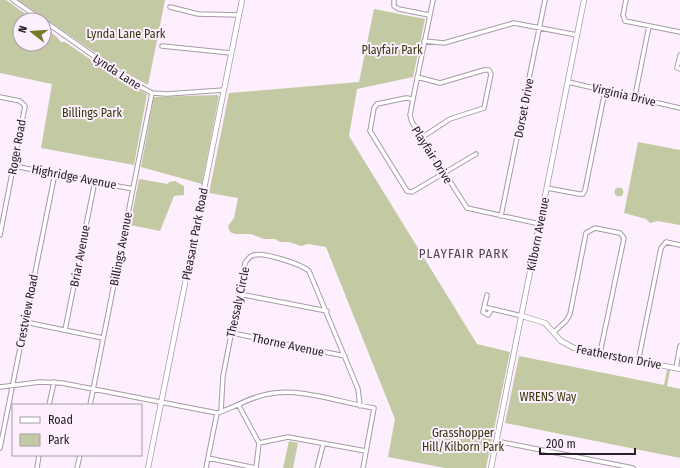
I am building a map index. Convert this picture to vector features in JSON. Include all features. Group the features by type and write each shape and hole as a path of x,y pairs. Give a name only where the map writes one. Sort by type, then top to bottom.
{"street":[{"name":"Lynda Lane","path":"13,0 30,12"},
{"name":"Pleasant Park Road","path":"148,468 242,0"},
{"path":"394,0 394,6 398,9 429,15"},
{"name":"Playfair Drive","path":"433,0 410,115 412,122 466,208 540,224"},
{"name":"Dorset Drive","path":"501,216 545,0"},
{"name":"Kilborn Avenue","path":"491,468 584,0"},
{"path":"626,0 623,19 625,21 680,32"},
{"path":"170,7 198,14 238,15"},
{"path":"424,41 444,43 506,24 540,27 577,35"},
{"path":"634,96 650,26"},
{"name":"Lynda Lane","path":"52,27 128,80 152,93 167,94 224,90"},
{"path":"162,46 231,53"},
{"path":"680,55 677,68 680,69"},
{"path":"417,78 440,83 484,70 489,70 491,74 484,108 450,119 422,138"},
{"name":"Virginia Drive","path":"568,82 634,96 680,108"},
{"path":"547,188 579,194 583,194 586,190 605,91"},
{"name":"Billings Avenue","path":"90,404 152,93"},
{"name":"Roger Road","path":"0,97 20,101 25,106 14,166 2,213 0,235"},
{"path":"413,99 406,98 377,104 374,108 370,134 409,192 476,154"},
{"name":"Highridge Avenue","path":"14,166 133,188"},
{"name":"Crestview Road","path":"0,448 55,174"},
{"name":"Briar Avenue","path":"65,330 95,181"},
{"path":"554,332 566,321 570,314 586,233 595,228 620,232 624,238 600,354"},
{"path":"638,362 661,248 666,242 680,244"},
{"name":"Thessaly Circle","path":"221,411 222,376 232,333 245,263 249,257 256,254 303,266 313,277 358,388 360,406"},
{"path":"239,294 326,311"},
{"path":"487,295 483,312 484,314 489,314 491,310"},
{"path":"484,307 491,310 522,316"},
{"name":"Featherston Drive","path":"522,316 545,323 567,345 638,362 678,368"},
{"path":"25,322 103,338"},
{"name":"Thorne Avenue","path":"232,333 344,356"},
{"path":"678,368 680,346"},
{"path":"49,404 54,382"},
{"path":"0,388 13,385 54,382 217,413 239,406 257,396 282,392 314,396 374,408 363,468"},
{"path":"208,458 256,468 259,443 239,406"},
{"path":"206,468 217,413"},
{"path":"259,443 288,437 366,451"},
{"path":"496,440 611,466 633,468"},
{"path":"317,468 323,444"},
{"path":"37,468 39,456"},
{"path":"77,468 80,456"}],"green space":[{"name":"Billings Park","path":"0,0 6,0 23,12 12,12 12,52 52,52 52,33 61,42 65,42 125,83 147,94 134,165 41,148 52,84 0,73"},
{"name":"Lynda Lane Park","path":"18,0 165,0 148,85 122,71 52,23 52,12 36,12"},
{"path":"374,9 425,19 413,77 357,89 349,136 477,344 510,352 486,468 445,468 388,457 395,419 326,247 308,244 301,246 289,242 280,242 275,239 264,239 251,234 235,234 230,232 228,226 234,218 238,198 209,193 229,93 359,82"},
{"path":"219,96 202,184 141,167 154,97"},
{"path":"638,142 680,150 680,225 658,221 650,223 646,219 624,213"},
{"path":"139,179 168,184 169,182 175,181 184,186 184,195 174,196 160,231 130,225"},
{"path":"619,187 624,192 619,197 614,192"},
{"name":"WRENS Way","path":"519,356 664,385 667,370 670,370 667,386 680,389 680,458 505,423"},
{"path":"289,441 298,443 293,468 283,468"}],"district":[{"name":"PLAYFAIR PARK","path":"464,253"}],"park label":[{"name":"Playfair Park","path":"392,50"},
{"name":"Grasshopper Hill/Kilborn Park","path":"463,440"}]}
